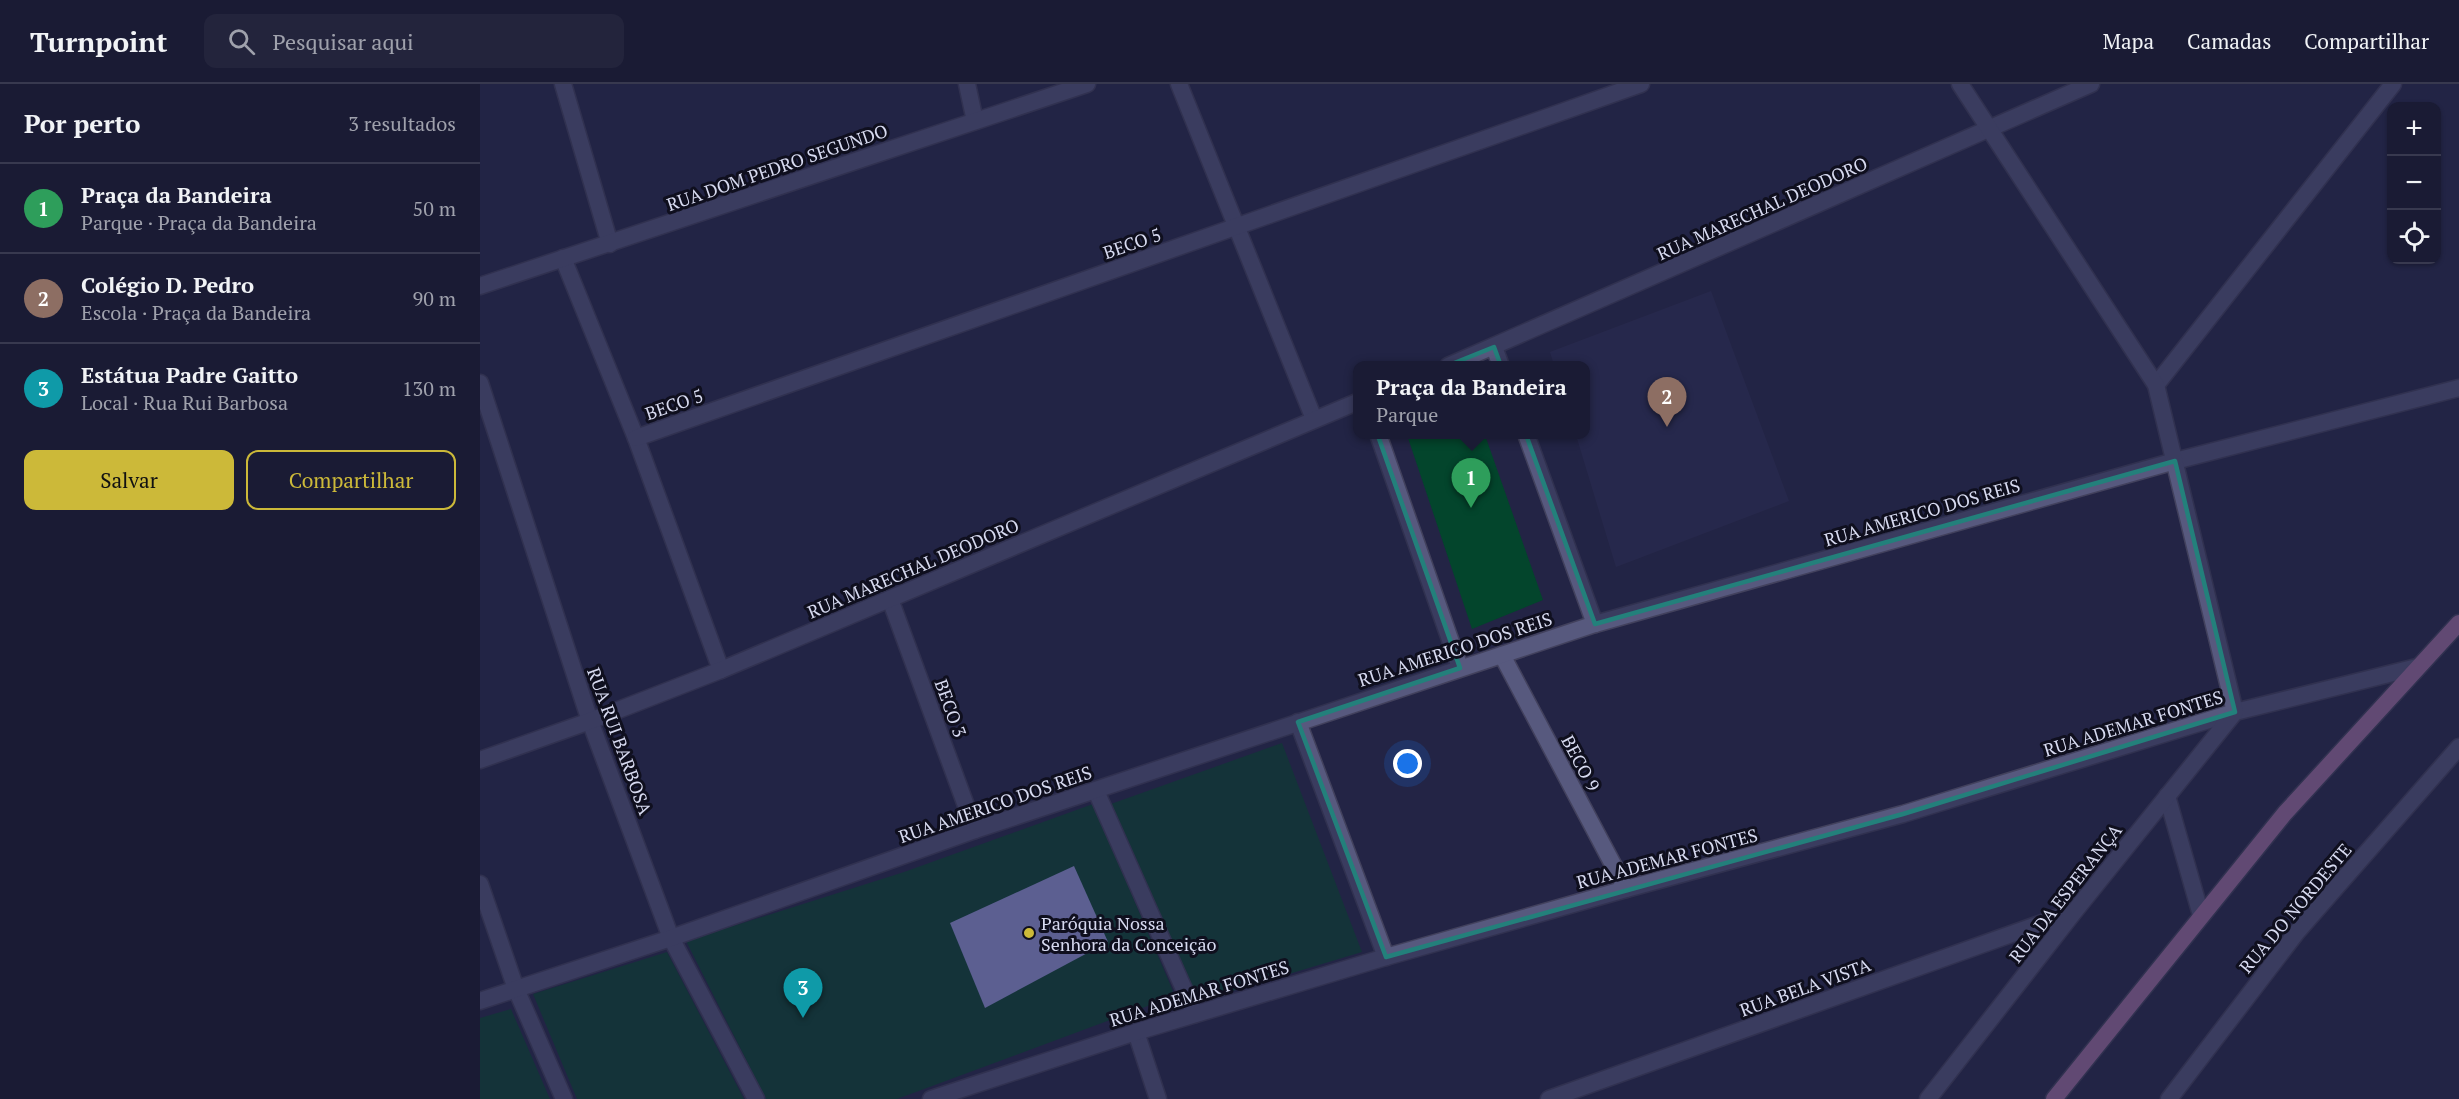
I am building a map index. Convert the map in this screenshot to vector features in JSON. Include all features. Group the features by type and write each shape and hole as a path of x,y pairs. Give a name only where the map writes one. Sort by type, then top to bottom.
{"main road":[{"path":"2054,1099 2285,813 2459,623"}],"street":[{"path":"563,84 610,244"},
{"path":"967,84 975,121"},
{"name":"RUA DOM PEDRO SEGUNDO","path":"480,286 1087,84"},
{"path":"1179,84 1314,419"},
{"name":"BECO 5","path":"636,438 1641,84"},
{"path":"1960,84 2156,385 2235,712"},
{"name":"RUA MARECHAL DEODORO","path":"1461,361 2091,84"},
{"path":"2156,385 2393,84"},
{"path":"563,258 636,438 721,670"},
{"path":"1494,347 1499,361"},
{"name":"RUA RUI BARBOSA","path":"480,383 590,721 671,938 756,1099"},
{"name":"RUA AMERICO DOS REIS","path":"480,1001 671,938 975,830 1595,624 2175,461 2459,388"},
{"name":"RUA MARECHAL DEODORO","path":"480,760 590,721 721,670 1353,404"},
{"path":"1379,439 1461,668"},
{"path":"1527,439 1595,624"},
{"name":"BECO 3","path":"890,599 975,830"},
{"name":"BECO 9","path":"1502,655 1626,889"},
{"name":"RUA ADEMAR FONTES","path":"931,1099 1136,1032 1386,957 1903,814 2235,712 2417,667"},
{"name":"RUA DA ESPERANÇA","path":"1928,1099 2073,912 2235,712"},
{"path":"1298,722 1386,957"},
{"name":"RUA DO NORDESTE","path":"2169,1099 2297,932 2459,747"},
{"path":"1096,791 1195,1014"},
{"path":"2167,796 2201,915"},
{"path":"480,884 516,989 564,1099"},
{"name":"RUA BELA VISTA","path":"1549,1099 2073,912"},
{"path":"1136,1032 1158,1099"}],"highlighted area":[{"path":"1494,347 1595,624 2175,461 2235,712 1903,814 1386,957 1298,722 1460,668 1365,399"}],"shaded area":[{"path":"1711,291 1789,501 1616,567 1577,439 1590,439 1590,361 1553,361 1550,352"}],"green space":[{"path":"1408,439 1486,439 1543,600 1472,629"},
{"path":"1282,743 1362,952 1199,1001 1108,805"},
{"path":"1093,804 1173,991 1164,1000 897,1099 766,1099 686,941 904,872"},
{"path":"667,952 744,1099 577,1099 533,994"},
{"path":"511,1009 550,1099 480,1099 480,1018"}],"building":[{"name":"Paróquia Nossa Senhora da Conceição","path":"1074,866 1108,942 985,1008 950,923"}],"place":[{"name":"Colégio D. Pedro","path":"1667,427"},
{"name":"Praça da Bandeira","path":"1471,508"},
{"name":"Paróquia Nossa Senhora da Conceição","path":"1029,933"},
{"name":"Estátua Padre Gaitto","path":"803,1018"}]}
